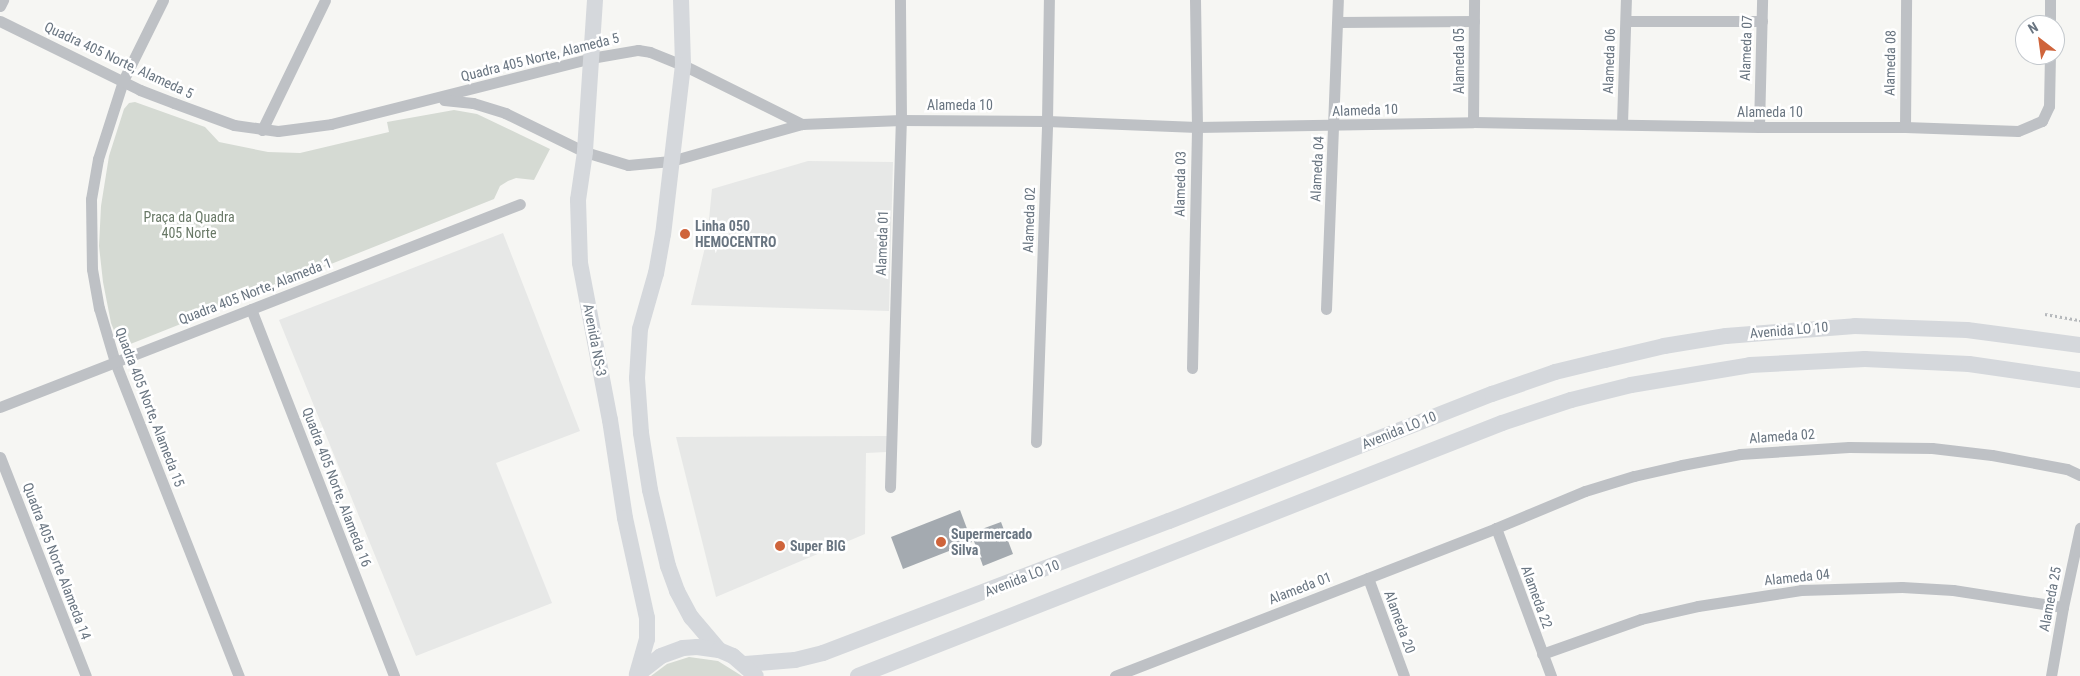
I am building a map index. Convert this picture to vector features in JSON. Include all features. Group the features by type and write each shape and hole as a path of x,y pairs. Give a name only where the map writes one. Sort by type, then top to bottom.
{"street":[{"path":"0,6 3,0"},
{"name":"Quadra 405 Norte, Alameda 15","path":"162,0 123,81 98,159 90,222 94,284 115,362 239,676"},
{"path":"262,130 325,0"},
{"name":"Avenida NS-3","path":"595,0 585,152 578,200 580,263 610,420 624,518 647,618 647,638 637,676"},
{"name":"Avenida NS-3","path":"681,0 683,65 660,254 640,329 637,350 637,378 641,433 650,490 668,566 677,591 691,617 719,650"},
{"name":"Alameda 01","path":"890,487 901,120 900,0"},
{"name":"Alameda 02","path":"1036,442 1047,121 1049,0"},
{"name":"Alameda 03","path":"1192,368 1197,127 1195,0"},
{"name":"Alameda 04","path":"1326,309 1339,22 1338,0"},
{"name":"Alameda 05","path":"1473,122 1474,0"},
{"name":"Alameda 06","path":"1622,124 1626,0"},
{"name":"Alameda 07","path":"1759,127 1762,0"},
{"name":"Alameda 08","path":"1905,127 1906,0"},
{"path":"2050,0 2050,15"},
{"name":"Quadra 405 Norte, Alameda 5","path":"0,21 123,81 207,116 244,127 262,130 312,128 433,100 591,58 638,50 650,52 683,65"},
{"path":"1339,22 1474,21"},
{"path":"1626,21 1762,21"},
{"name":"Alameda 10","path":"683,65 802,124 901,120 1047,121 1197,127 1473,122 1759,127 1905,127 2018,131 2042,120 2049,106 2050,65"},
{"name":"Quadra 405 Norte, Alameda 5","path":"433,100 486,106 505,113 585,152 628,165 671,161 802,124"},
{"name":"Quadra 405 Norte, Alameda 1","path":"0,407 520,204"},
{"name":"Quadra 405 Norte, Alameda 16","path":"251,308 394,676"},
{"name":"Avenida LO 10","path":"745,664 795,660 823,653 1151,528 1484,397 1546,375 1597,362 1711,338 1842,326 1967,330 2080,345"},
{"path":"858,676 1487,429 1547,407 1631,385 1750,366 1865,359 2002,367 2080,380"},
{"name":"Alameda 02","path":"1496,528 1577,494 1634,476 1740,454 1849,447 1932,448 2067,469 2080,475"},
{"name":"Quadra 405 Norte Alameda 14","path":"0,457 86,676"},
{"name":"Alameda 01","path":"1115,676 1496,528"},
{"name":"Alameda 22","path":"1496,528 1550,676"},
{"name":"Alameda 25","path":"2051,676 2080,528"},
{"name":"Alameda 20","path":"1368,578 1404,676"},
{"name":"Alameda 04","path":"1542,654 1641,619 1698,606 1801,590 1902,587 1953,590 2063,607"},
{"name":"Avenida NS-3","path":"637,676 654,660 675,650 697,647 719,650 745,664 756,676"}],"path":[{"path":"2044,314 2080,320"}],"shaded area":[{"path":"808,161 893,162 889,311 691,305 707,239 712,189"},
{"path":"503,233 580,431 496,463 552,603 416,656 279,320"},
{"path":"887,436 887,452 866,453 865,534 716,597 676,437"}],"green space":[{"name":"Praça da Quadra 405 Norte","path":"135,102 205,127 219,142 268,152 300,153 389,132 387,122 454,110 477,114 550,149 534,180 516,178 508,181 500,186 494,199 128,345 117,338 111,323 103,282 99,246 101,206 109,156 124,109 129,103"},
{"path":"689,657 718,661 742,676 651,676 667,664"}],"building":[{"path":"960,510 972,542 903,569 891,537"},
{"path":"1001,522 1013,554 983,566 971,533"}],"place":[{"name":"Linha 050 HEMOCENTRO","path":"685,234"},
{"name":"Supermercado Silva","path":"941,542"},
{"name":"Super BIG","path":"780,546"}]}
